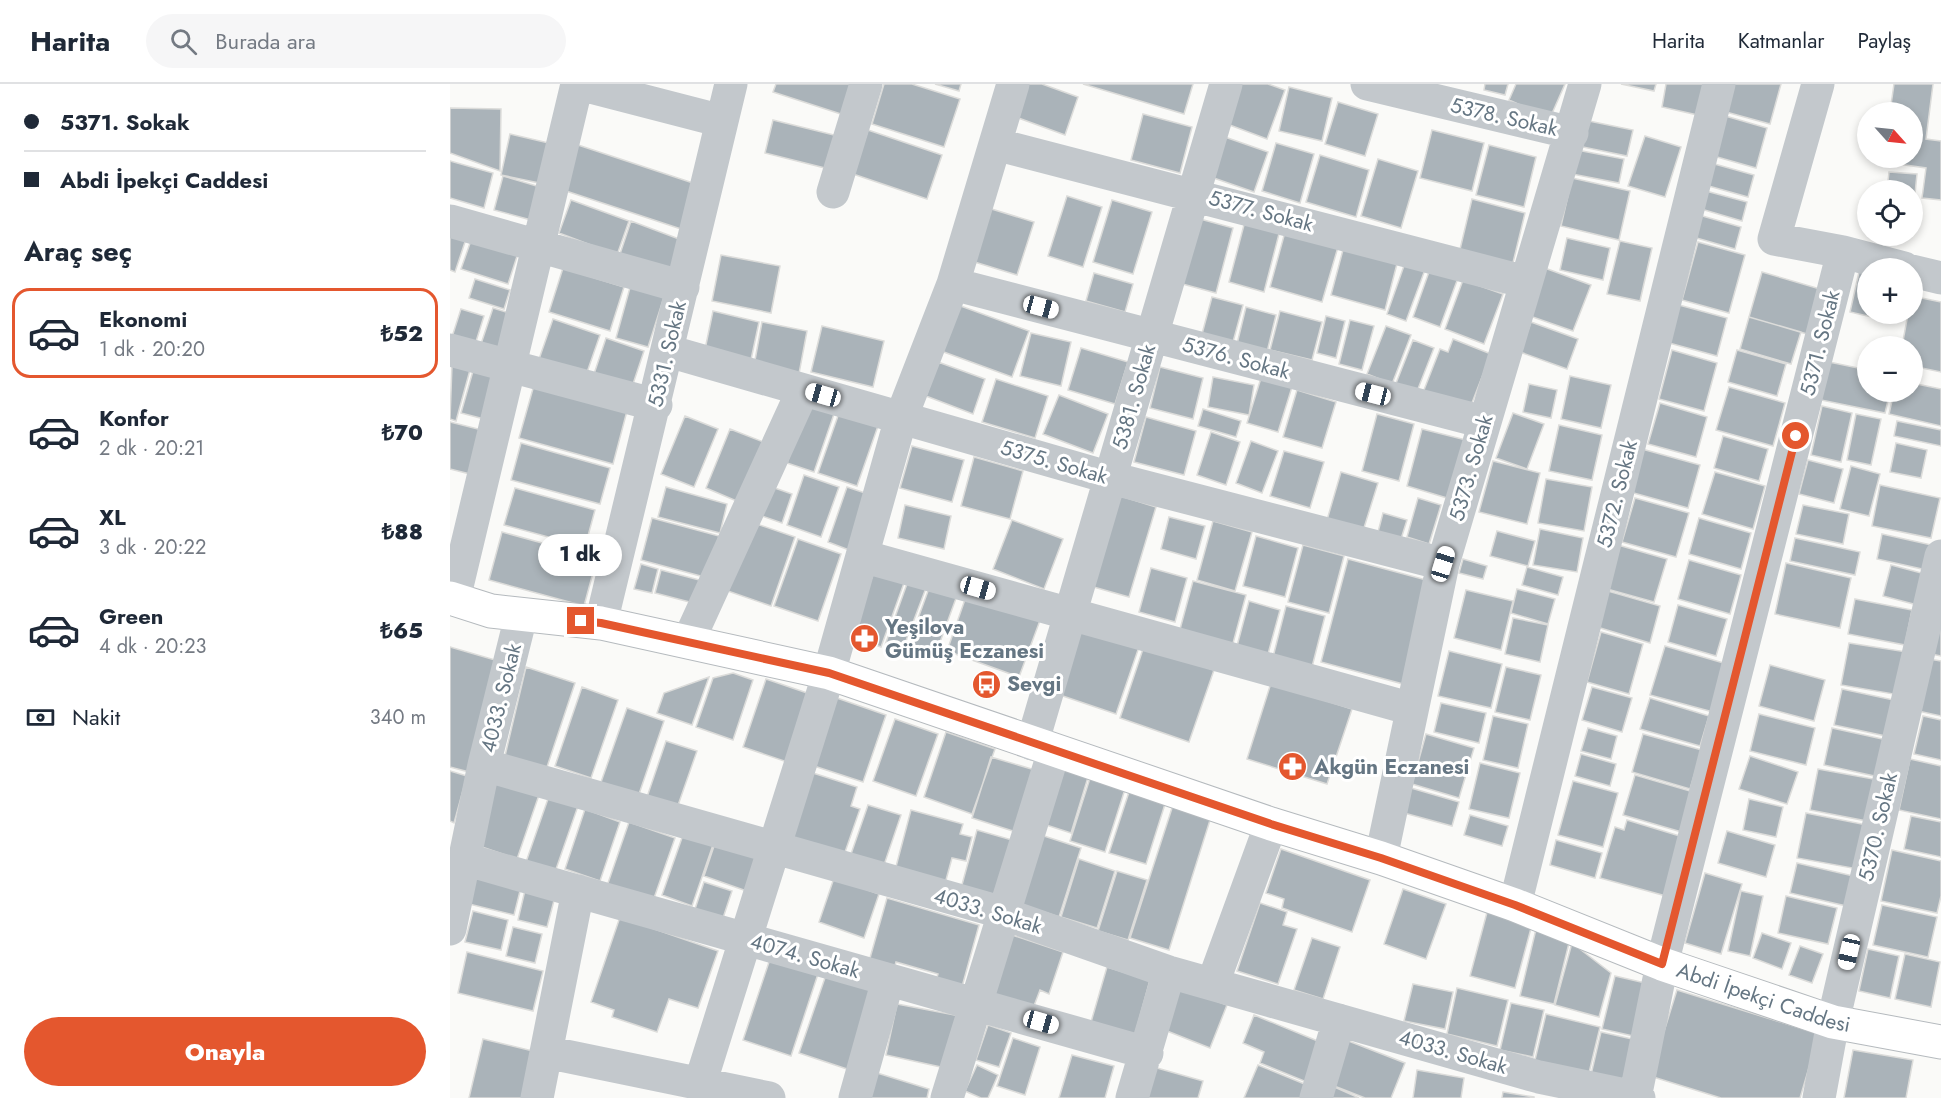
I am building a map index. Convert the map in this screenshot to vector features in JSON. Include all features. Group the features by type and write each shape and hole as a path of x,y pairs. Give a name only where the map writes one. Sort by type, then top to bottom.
{"main road":[{"name":"Abdi İpekçi Caddesi","path":"452,603 506,614 601,623 829,673 1271,824 1381,858 1515,905 1662,964 1833,1022 1941,1042"}],"street":[{"path":"452,603 578,84 723,121"},
{"name":"5331. Sokak","path":"601,623 656,405 731,84"},
{"path":"833,192 866,84"},
{"path":"700,1084 829,673 901,418 953,284 1012,84"},
{"name":"5381. Sokak","path":"947,1098 1003,914 1043,747 1071,614 1226,84"},
{"name":"5378. Sokak","path":"1367,84 1572,133"},
{"name":"5373. Sokak","path":"1381,858 1443,564 1585,84"},
{"name":"5372. Sokak","path":"1515,905 1719,84"},
{"path":"1818,84 1774,239 1866,258"},
{"name":"5377. Sokak","path":"995,144 1526,282"},
{"path":"450,221 683,287"},
{"name":"5371. Sokak","path":"1636,1098 1662,964 1843,252"},
{"path":"1923,274 1941,278"},
{"name":"5376. Sokak","path":"953,284 1484,422"},
{"path":"450,350 656,405"},
{"name":"5375. Sokak","path":"668,351 1111,478 1443,564"},
{"path":"688,642 804,390"},
{"path":"862,556 1412,709"},
{"name":"5370. Sokak","path":"1819,1098 1833,1022 1941,556"},
{"name":"4033. Sokak","path":"506,614 484,765 1003,914 1169,972 1539,1077 1636,1098"},
{"path":"450,929 484,765"},
{"path":"1213,983 1271,824"},
{"name":"4074. Sokak","path":"464,859 1147,1053"},
{"path":"537,1098 578,891"},
{"path":"1132,1098 1169,972"},
{"path":"855,1098 888,980"},
{"path":"1316,1098 1339,1020"},
{"path":"546,1052 769,1098"}],"building":[{"path":"776,84 857,84 847,116 773,92"},
{"path":"884,84 912,84 960,99 944,147 872,124"},
{"path":"935,84 961,84 959,91"},
{"path":"1024,84 1042,84 1078,97 1065,135 1013,116"},
{"path":"1083,84 1193,84 1184,114"},
{"path":"1232,84 1268,84 1285,90 1267,139 1219,121"},
{"path":"1485,84 1508,84 1505,95 1484,90"},
{"path":"1516,84 1565,84 1550,118 1509,100"},
{"path":"1621,84 1656,84 1654,91"},
{"path":"1666,84 1708,84 1702,116 1662,107"},
{"path":"1734,84 1781,84 1770,124 1726,112"},
{"path":"1894,84 1933,84 1926,139 1941,141 1941,200 1923,198 1926,168 1923,168 1923,102 1891,102"},
{"path":"1289,87 1332,98 1322,141 1279,131"},
{"path":"1338,102 1378,114 1365,156 1325,144"},
{"path":"450,108 501,109 500,171 450,153"},
{"path":"1143,114 1192,127 1180,173 1131,160"},
{"path":"1722,115 1767,128 1756,168 1710,155"},
{"path":"773,120 838,136 829,169 765,153"},
{"path":"1584,120 1633,130 1627,156 1578,146"},
{"path":"868,130 942,155 927,199 853,174"},
{"path":"1432,130 1484,143 1472,191 1420,178"},
{"path":"510,134 553,144 544,184 501,175"},
{"path":"1222,136 1268,152 1254,192 1208,176"},
{"path":"1645,136 1681,147 1665,197 1628,186"},
{"path":"569,142 696,184 681,229 554,187"},
{"path":"1276,143 1314,154 1300,203 1262,191"},
{"path":"1489,145 1536,157 1524,207 1476,195"},
{"path":"1577,150 1624,159 1619,183 1572,174"},
{"path":"1320,155 1369,170 1356,217 1306,202"},
{"path":"1378,159 1418,171 1401,228 1361,216"},
{"path":"450,161 493,173 484,208 450,198"},
{"path":"1711,163 1754,175 1748,197 1705,185"},
{"path":"1889,172 1917,174 1916,180 1888,180"},
{"path":"503,176 540,187 531,220 494,210"},
{"path":"1572,178 1630,191 1619,240 1561,226"},
{"path":"1706,191 1747,202 1742,221 1701,209"},
{"path":"1067,196 1102,207 1083,267 1048,256"},
{"path":"1472,199 1525,213 1510,275 1457,262"},
{"path":"571,200 629,221 617,255 559,233"},
{"path":"1112,200 1152,212 1133,274 1093,262"},
{"path":"985,207 1034,222 1017,275 968,260"},
{"path":"1699,215 1741,227 1735,249 1693,237"},
{"path":"1193,217 1233,228 1216,293 1175,282"},
{"path":"631,221 687,242 674,277 619,257"},
{"path":"1245,221 1280,230 1264,292 1229,282"},
{"path":"450,224 469,230 455,272 450,270"},
{"path":"475,229 521,244 508,284 461,269"},
{"path":"1285,232 1338,247 1322,302 1270,287"},
{"path":"1567,238 1610,248 1603,280 1560,270"},
{"path":"1620,241 1652,248 1640,301 1607,294"},
{"path":"1698,242 1745,255 1729,313 1682,300"},
{"path":"1344,246 1398,260 1385,310 1331,295"},
{"path":"721,255 780,266 771,313 712,301"},
{"path":"1406,260 1426,267 1406,321 1387,314"},
{"path":"1542,267 1591,285 1573,331 1524,314"},
{"path":"563,268 624,287 610,331 549,312"},
{"path":"1430,269 1458,278 1440,327 1413,317"},
{"path":"1762,272 1820,289 1807,334 1749,317"},
{"path":"1094,273 1133,284 1125,312 1086,301"},
{"path":"475,279 510,290 504,309 469,298"},
{"path":"1463,280 1503,294 1484,344 1445,329"},
{"path":"1857,281 1857,314 1850,312"},
{"path":"631,284 665,294 648,347 616,338"},
{"path":"1212,297 1243,305 1233,342 1202,334"},
{"path":"1923,298 1941,302 1941,372 1923,368 1923,336 1904,336 1906,324 1923,324"},
{"path":"958,305 1029,331 1012,377 941,351"},
{"path":"1679,305 1727,318 1717,356 1669,343"},
{"path":"1246,307 1276,315 1267,352 1237,344"},
{"path":"493,308 519,316 505,358 479,350"},
{"path":"461,309 484,316 474,348 451,340"},
{"path":"713,311 759,322 749,369 703,359"},
{"path":"1280,311 1322,322 1312,360 1270,350"},
{"path":"1326,316 1345,321 1336,358 1317,353"},
{"path":"1749,317 1801,332 1791,364 1740,349"},
{"path":"553,319 600,335 585,378 538,362"},
{"path":"1350,320 1374,326 1362,370 1339,364"},
{"path":"762,322 807,331 798,379 753,371"},
{"path":"1531,322 1578,339 1567,369 1520,352"},
{"path":"822,326 884,341 873,387 811,372"},
{"path":"1386,326 1411,335 1392,384 1367,374"},
{"path":"1031,333 1071,342 1061,386 1020,376"},
{"path":"606,338 644,351 630,393 592,380"},
{"path":"1453,339 1491,354 1468,413 1422,395 1440,349 1448,352"},
{"path":"1413,340 1434,348 1414,399 1393,391"},
{"path":"1081,348 1128,362 1115,404 1068,390"},
{"path":"1672,350 1717,363 1704,411 1659,399"},
{"path":"1737,350 1786,364 1777,396 1728,382"},
{"path":"938,362 985,379 973,414 926,396"},
{"path":"1829,362 1857,368 1857,402 1888,402 1885,413 1821,400"},
{"path":"452,365 470,370 456,421 450,419"},
{"path":"1160,367 1203,378 1193,419 1150,408"},
{"path":"473,371 496,378 484,419 461,413"},
{"path":"1570,376 1611,385 1601,428 1561,419"},
{"path":"1213,377 1254,385 1249,415 1208,407"},
{"path":"1261,378 1292,387 1278,432 1247,423"},
{"path":"996,379 1048,396 1035,438 982,422"},
{"path":"1529,384 1557,390 1551,418 1523,412"},
{"path":"534,385 627,411 613,464 519,438"},
{"path":"1923,385 1941,389 1941,426 1889,414 1892,402 1923,402"},
{"path":"1729,387 1785,403 1773,446 1716,430"},
{"path":"1297,390 1336,402 1322,448 1283,437"},
{"path":"1059,395 1108,414 1093,453 1043,434"},
{"path":"1660,403 1707,417 1696,457 1648,444"},
{"path":"807,405 834,414 814,472 787,463"},
{"path":"1822,406 1852,413 1841,462 1811,455"},
{"path":"1203,409 1241,421 1236,437 1198,426"},
{"path":"839,413 878,426 857,486 818,473"},
{"path":"1513,413 1544,424 1527,469 1496,458"},
{"path":"1377,414 1414,424 1399,481 1362,471"},
{"path":"1856,414 1881,419 1871,465 1847,460"},
{"path":"685,416 718,429 694,487 661,474"},
{"path":"1146,417 1196,431 1184,475 1134,462"},
{"path":"1897,421 1941,430 1941,446 1894,436"},
{"path":"450,422 482,430 470,474 450,469"},
{"path":"1559,425 1602,435 1592,480 1549,471"},
{"path":"730,429 771,445 746,505 706,488"},
{"path":"1422,429 1474,442 1457,501 1407,486"},
{"path":"1211,432 1240,442 1226,485 1197,475"},
{"path":"1723,436 1768,449 1759,481 1714,468"},
{"path":"1251,441 1278,451 1262,493 1236,483"},
{"path":"521,443 610,468 600,504 511,480"},
{"path":"1896,443 1927,450 1921,478 1890,472"},
{"path":"912,446 964,460 952,502 900,488"},
{"path":"1642,449 1700,465 1688,508 1630,492"},
{"path":"1284,451 1324,462 1310,508 1270,496"},
{"path":"974,457 1023,471 1010,519 961,506"},
{"path":"1808,460 1843,469 1834,503 1799,494"},
{"path":"1493,461 1540,473 1527,524 1479,512"},
{"path":"1851,466 1880,474 1869,516 1840,509"},
{"path":"1341,472 1378,483 1363,531 1327,520"},
{"path":"1715,472 1765,486 1753,529 1702,514"},
{"path":"804,475 839,487 821,537 787,525"},
{"path":"1546,479 1592,487 1584,531 1538,523"},
{"path":"1880,485 1940,498 1931,538 1872,526"},
{"path":"769,486 792,494 782,523 759,515"},
{"path":"666,487 727,504 720,533 658,517"},
{"path":"847,487 868,494 849,550 828,542"},
{"path":"515,488 595,510 585,547 504,525"},
{"path":"1111,493 1156,507 1129,597 1083,584"},
{"path":"1418,498 1441,505 1429,544 1407,537"},
{"path":"1635,498 1689,513 1676,557 1622,542"},
{"path":"905,505 951,516 944,549 898,538"},
{"path":"1803,505 1849,514 1843,544 1796,534"},
{"path":"1383,513 1407,520 1401,539 1378,532"},
{"path":"1169,517 1205,526 1196,559 1161,549"},
{"path":"652,518 719,536 708,578 641,560"},
{"path":"1699,518 1751,533 1741,569 1689,554"},
{"path":"745,520 795,537 771,606 722,589"},
{"path":"1012,520 1063,539 1044,589 993,569"},
{"path":"1213,521 1252,532 1235,591 1197,580"},
{"path":"1540,529 1583,538 1577,572 1533,565"},
{"path":"1497,531 1535,541 1528,566 1490,556"},
{"path":"502,532 597,558 584,606 489,580"},
{"path":"1882,534 1936,546 1931,571 1877,559"},
{"path":"1256,536 1298,548 1285,597 1243,586"},
{"path":"1795,538 1860,552 1855,575 1790,561"},
{"path":"798,539 841,554 818,621 774,606"},
{"path":"1303,545 1344,556 1329,613 1288,602"},
{"path":"1618,545 1667,559 1654,602 1607,589"},
{"path":"1348,559 1430,581 1403,684 1321,662"},
{"path":"1463,559 1487,566 1483,579 1459,573"},
{"path":"1689,560 1741,575 1730,614 1678,599"},
{"path":"1786,563 1851,578 1840,628 1775,614"},
{"path":"641,564 658,569 652,593 634,589"},
{"path":"1891,565 1929,575 1921,606 1883,596"},
{"path":"1527,567 1563,577 1558,595 1522,585"},
{"path":"1151,568 1187,578 1175,622 1139,612"},
{"path":"661,570 707,582 701,605 655,593"},
{"path":"874,572 904,583 881,647 850,636"},
{"path":"932,580 959,590 935,656 908,646"},
{"path":"908,581 926,588 901,654 884,648"},
{"path":"1193,581 1246,595 1232,647 1179,633"},
{"path":"969,588 1042,615 1019,677 947,651"},
{"path":"1517,589 1555,599 1548,624 1511,613"},
{"path":"1466,590 1513,601 1501,650 1454,638"},
{"path":"1608,591 1660,606 1650,643 1597,627"},
{"path":"1855,599 1912,610 1905,645 1848,634"},
{"path":"1249,601 1280,610 1268,654 1237,646"},
{"path":"1678,605 1727,619 1716,656 1668,642"},
{"path":"1286,606 1325,616 1312,667 1273,657"},
{"path":"1513,618 1548,625 1540,662 1505,654"},
{"path":"1941,618 1941,656 1931,654"},
{"path":"1072,621 1140,644 1116,714 1048,691"},
{"path":"1601,632 1643,644 1629,694 1587,682"},
{"path":"1849,643 1907,652 1899,695 1841,685"},
{"path":"1144,646 1214,670 1189,742 1120,718"},
{"path":"1665,646 1727,664 1713,712 1650,695"},
{"path":"450,647 502,662 469,772 450,767"},
{"path":"1449,651 1502,664 1491,708 1438,696"},
{"path":"1929,659 1941,661 1941,716 1918,711"},
{"path":"1770,665 1825,680 1814,721 1759,706"},
{"path":"526,667 575,683 546,770 505,756"},
{"path":"1506,667 1541,675 1530,720 1495,712"},
{"path":"733,673 753,680 733,740 696,727 713,678"},
{"path":"709,677 692,725 657,713 664,693"},
{"path":"766,679 816,696 793,764 743,747"},
{"path":"1271,683 1352,709 1327,784 1247,759"},
{"path":"582,687 618,700 591,778 555,766"},
{"path":"1592,687 1632,698 1622,732 1582,720"},
{"path":"1842,689 1903,702 1895,738 1834,725"},
{"path":"834,697 886,715 863,782 811,765"},
{"path":"1650,698 1709,716 1700,746 1640,729"},
{"path":"1441,703 1486,713 1479,743 1434,732"},
{"path":"627,708 664,721 638,797 600,785"},
{"path":"1759,714 1815,728 1806,765 1750,751"},
{"path":"1493,716 1528,724 1518,768 1483,760"},
{"path":"1923,716 1941,720 1941,760 1914,754"},
{"path":"895,719 938,734 916,796 873,781"},
{"path":"1588,728 1617,736 1611,759 1581,751"},
{"path":"1832,728 1887,740 1879,777 1824,765"},
{"path":"946,732 995,749 972,814 924,797"},
{"path":"1426,734 1474,748 1459,798 1412,784"},
{"path":"1643,734 1702,750 1690,789 1632,772"},
{"path":"666,741 697,751 676,811 646,800"},
{"path":"1581,754 1616,764 1610,786 1575,776"},
{"path":"1057,756 1089,774 1071,833 1037,822"},
{"path":"1750,756 1798,772 1787,804 1739,789"},
{"path":"991,757 1035,770 1016,832 972,818"},
{"path":"1910,759 1941,766 1941,819 1899,810"},
{"path":"1480,763 1520,773 1509,818 1469,809"},
{"path":"1818,769 1879,780 1872,822 1810,810"},
{"path":"450,771 467,776 454,823 450,821"},
{"path":"813,773 857,787 851,806 860,809 844,855 791,837"},
{"path":"1091,775 1126,786 1105,852 1070,841"},
{"path":"1635,775 1697,793 1685,833 1623,815"},
{"path":"493,778 540,792 517,859 479,846"},
{"path":"1573,781 1618,793 1603,847 1558,835"},
{"path":"1411,788 1459,802 1452,826 1404,813"},
{"path":"1130,789 1166,801 1146,864 1109,853"},
{"path":"549,796 578,806 555,872 526,862"},
{"path":"1749,799 1783,807 1776,837 1743,830"},
{"path":"868,805 901,815 883,868 850,857"},
{"path":"1173,805 1211,817 1169,950 1130,938"},
{"path":"585,809 620,822 600,881 565,869"},
{"path":"911,810 963,824 960,834 972,837 966,861 952,858 943,891 893,878"},
{"path":"1806,813 1872,826 1863,870 1797,858"},
{"path":"1470,815 1508,826 1502,846 1464,835"},
{"path":"1911,816 1941,822 1941,857 1904,849"},
{"path":"1627,820 1683,837 1666,896 1600,878 1615,827 1624,830"},
{"path":"629,822 675,838 653,901 607,886"},
{"path":"977,830 1019,842 1002,903 960,892"},
{"path":"1727,831 1775,845 1766,877 1718,863"},
{"path":"684,832 714,842 692,906 662,895"},
{"path":"1041,835 1081,848 1059,917 1019,904"},
{"path":"716,840 767,858 755,894 704,876"},
{"path":"1556,840 1602,853 1595,878 1550,865"},
{"path":"1281,849 1370,880 1352,932 1282,908 1284,899 1266,893"},
{"path":"1892,850 1941,861 1941,896 1937,913 1881,901"},
{"path":"1079,859 1115,871 1097,928 1061,917"},
{"path":"1797,863 1862,878 1855,908 1790,893"},
{"path":"1117,871 1147,880 1128,940 1098,931"},
{"path":"477,872 522,883 514,915 469,904"},
{"path":"1705,873 1742,884 1721,954 1685,943"},
{"path":"834,878 879,894 864,938 819,922"},
{"path":"704,882 732,891 723,918 695,909"},
{"path":"526,886 556,893 547,927 518,920"},
{"path":"1403,889 1446,904 1426,959 1384,944"},
{"path":"1741,891 1763,896 1750,956 1728,951"},
{"path":"1786,896 1837,908 1828,944 1778,933"},
{"path":"887,898 979,925 960,994 934,987 938,974 896,962 893,973 868,965"},
{"path":"1260,903 1287,912 1283,925 1297,929 1278,984 1237,971"},
{"path":"1489,905 1534,917 1515,988 1470,976"},
{"path":"1882,905 1937,917 1928,957 1873,945"},
{"path":"473,911 508,920 501,950 465,942"},
{"path":"620,917 718,951 698,1008 669,999 657,1032 612,1017 614,1010 591,1002"},
{"path":"1537,925 1570,939 1554,1004 1520,996"},
{"path":"513,927 542,934 535,963 506,956"},
{"path":"1762,933 1791,943 1782,969 1753,958"},
{"path":"1012,935 1063,952 1049,994 1040,990 1032,1011 990,996"},
{"path":"1312,938 1340,947 1323,999 1294,990"},
{"path":"1572,943 1611,973 1599,1017 1555,1005"},
{"path":"1800,946 1823,954 1812,983 1789,975"},
{"path":"1868,949 1899,956 1890,998 1859,991"},
{"path":"467,952 543,971 533,1011 458,993"},
{"path":"1905,954 1940,962 1931,1007 1895,999"},
{"path":"770,959 818,974 791,1056 743,1040"},
{"path":"1107,967 1150,980 1133,1042 1089,1029"},
{"path":"827,972 878,990 850,1070 799,1053"},
{"path":"1615,976 1654,985 1642,1038 1602,1029"},
{"path":"1413,984 1453,992 1445,1029 1404,1021"},
{"path":"1174,985 1227,1005 1210,1048 1157,1027"},
{"path":"1457,988 1508,1000 1497,1046 1447,1034"},
{"path":"1677,990 1819,1034 1800,1098 1721,1098 1650,1076"},
{"path":"1511,1003 1544,1010 1533,1057 1500,1050"},
{"path":"897,1004 960,1016 950,1069 886,1055"},
{"path":"1546,1014 1600,1027 1588,1077 1534,1064"},
{"path":"1254,1015 1325,1044 1309,1083 1260,1063 1264,1052 1243,1043"},
{"path":"988,1025 1011,1033 999,1067 976,1060"},
{"path":"1601,1032 1641,1041 1630,1089 1590,1079"},
{"path":"1013,1038 1040,1047 1025,1095 997,1086"},
{"path":"483,1039 533,1051 522,1098 469,1098"},
{"path":"1346,1040 1405,1063 1391,1098 1365,1098 1329,1084"},
{"path":"1853,1050 1913,1060 1906,1098 1844,1098"},
{"path":"1072,1055 1114,1066 1105,1098 1059,1098"},
{"path":"977,1065 998,1075 988,1098 981,1098 965,1091"},
{"path":"1258,1065 1307,1085 1302,1098 1244,1098"},
{"path":"1150,1066 1203,1081 1198,1098 1141,1098"},
{"path":"1417,1070 1464,1078 1461,1098 1413,1098"},
{"path":"874,1072 929,1089 927,1098 866,1098"},
{"path":"1330,1085 1359,1098 1325,1098"},
{"path":"1503,1092 1534,1097 1534,1098 1502,1098"}],"place":[{"name":"Yeşilova Gümüş Eczanesi","path":"864,639"},
{"name":"Sevgi","path":"986,684"},
{"name":"Akgün Eczanesi","path":"1293,767"}],"route":[{"path":"581,621 601,623 829,673 1032,744 1271,824 1381,858 1515,905 1662,964 1796,436"}]}
